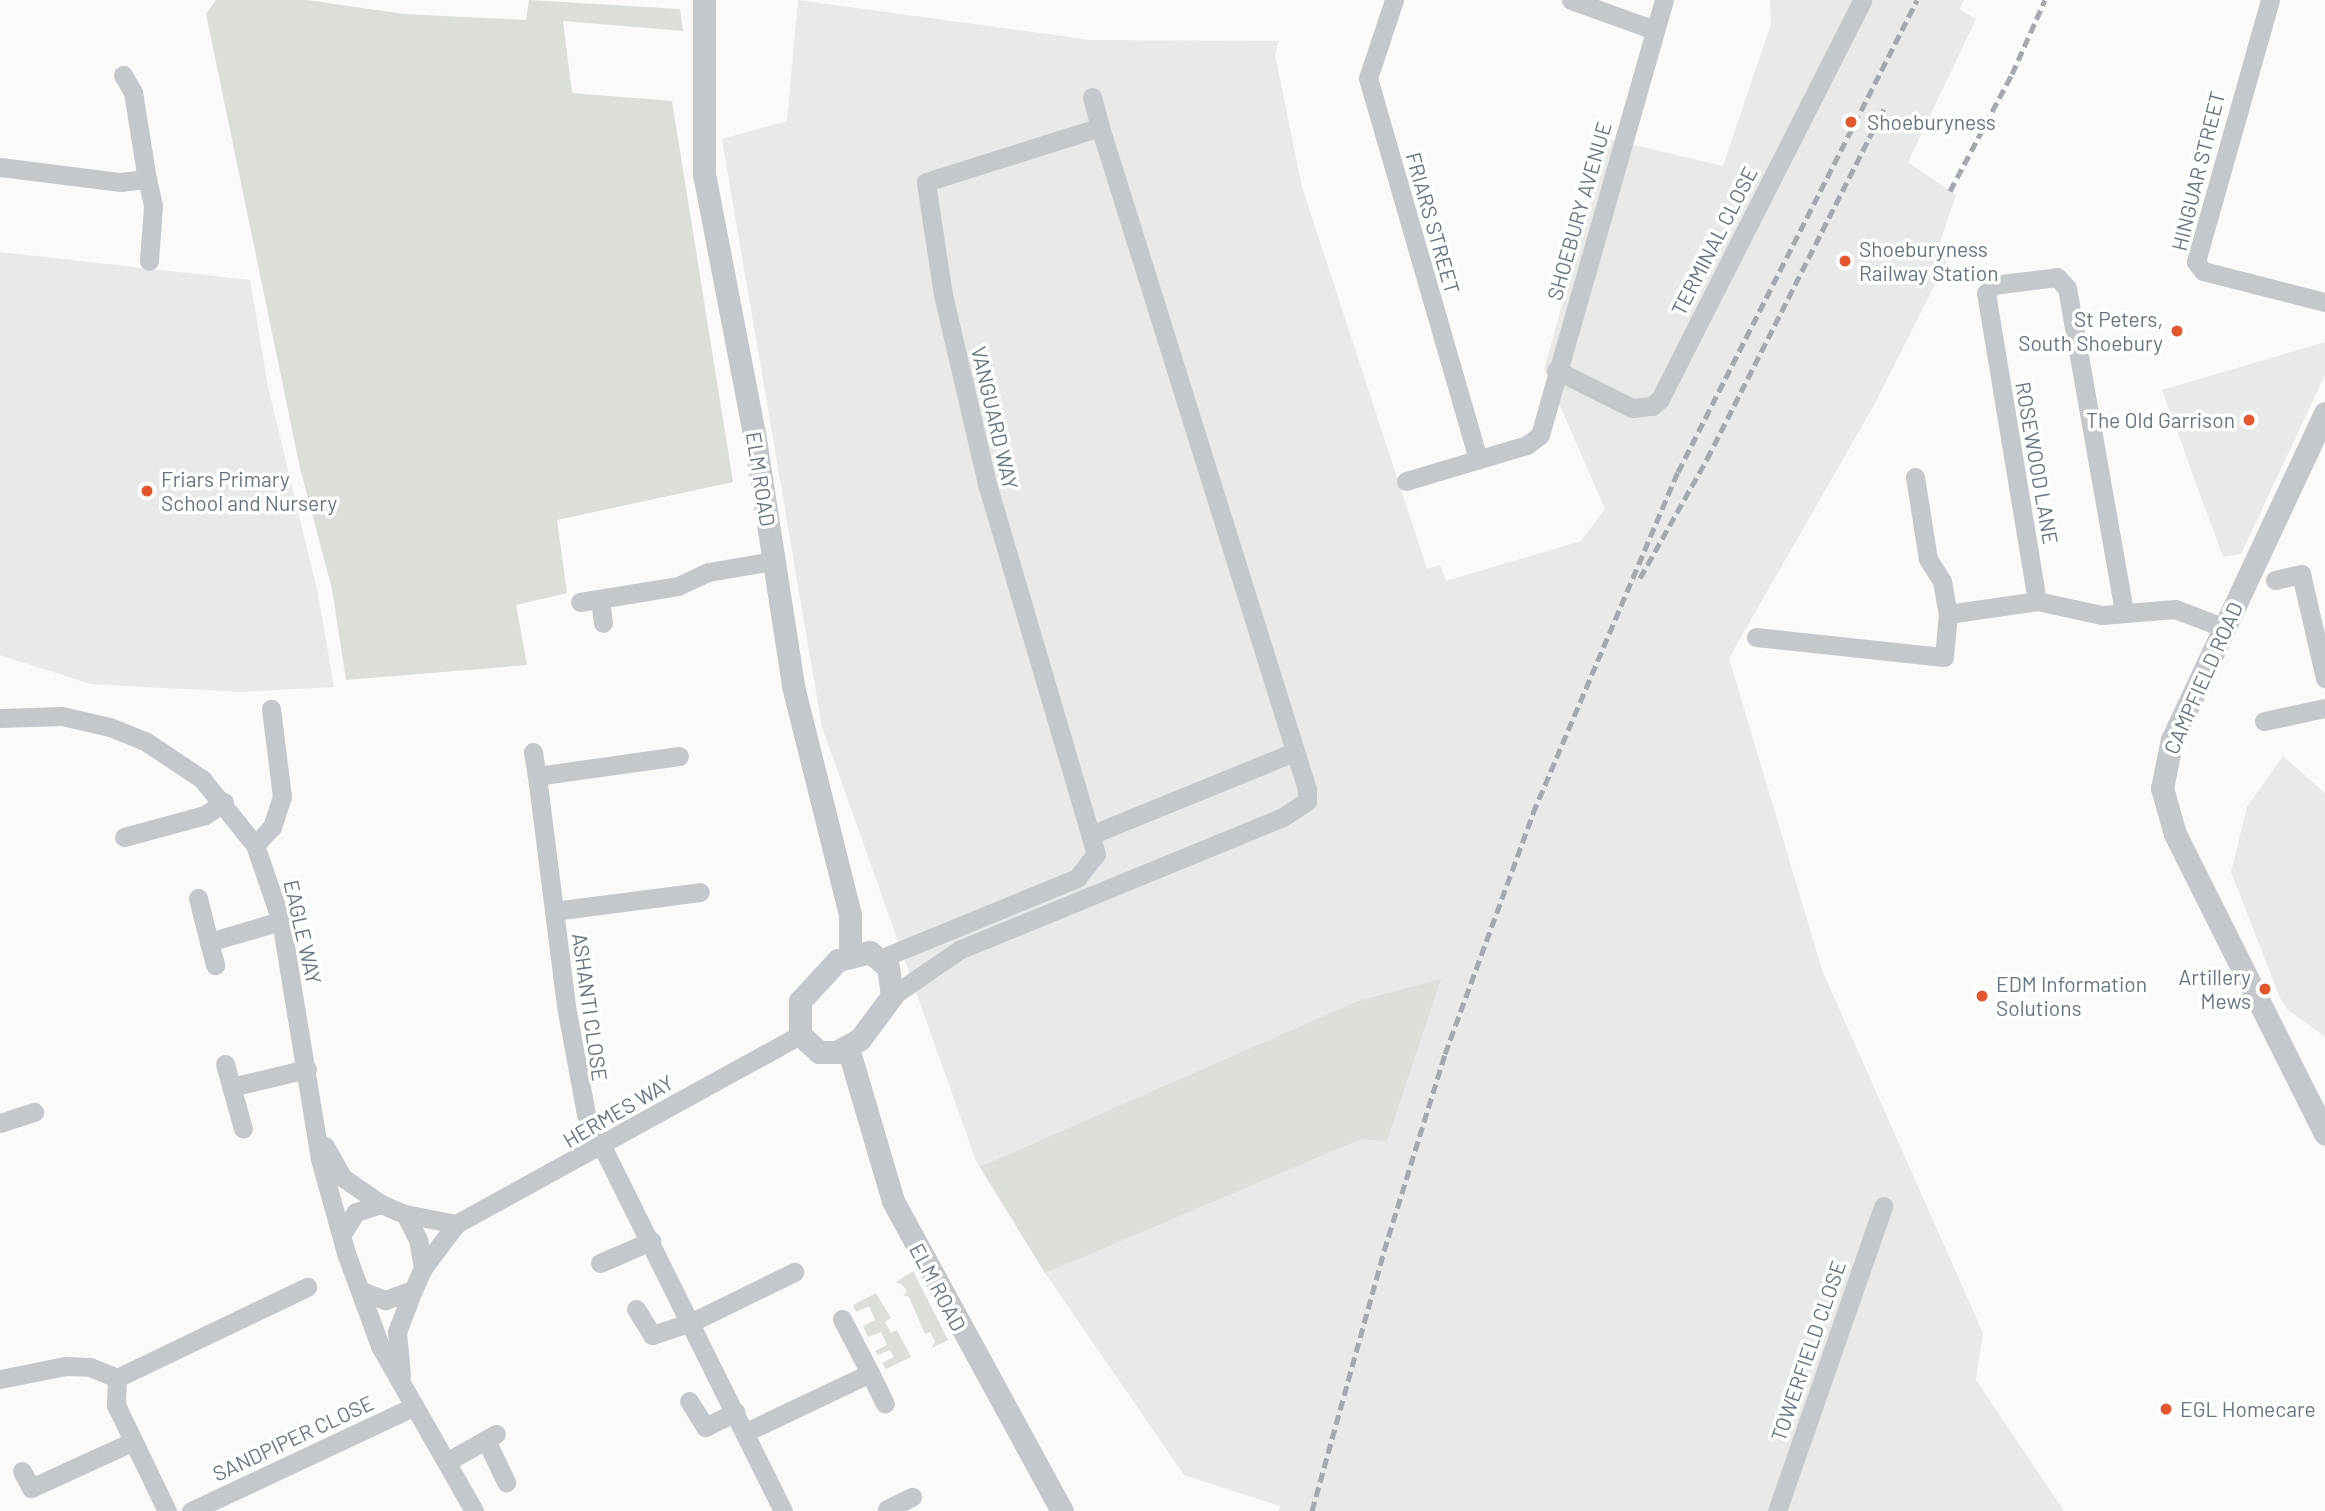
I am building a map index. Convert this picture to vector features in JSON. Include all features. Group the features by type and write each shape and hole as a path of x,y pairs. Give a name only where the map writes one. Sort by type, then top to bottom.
{"street":[{"name":"ELM ROAD","path":"704,0 704,174 774,561 793,686 850,914 850,953"},
{"name":"FRIARS STREET","path":"1394,0 1368,78 1478,459"},
{"path":"1571,0 1655,30"},
{"name":"SHOEBURY AVENUE","path":"1478,459 1527,445 1541,435 1556,370 1664,0"},
{"name":"TERMINAL CLOSE","path":"1556,370 1632,408 1652,406 1660,399 1862,0"},
{"name":"HINGUAR STREET","path":"2270,0 2196,262 2203,271 2325,302"},
{"path":"123,75 133,92 153,206 149,261"},
{"path":"892,996 891,974 882,958 870,952 850,953 829,967 800,1001 800,1035 820,1052 848,1048 892,996 959,950 1056,912 1301,808 1307,789 1092,97"},
{"name":"VANGUARD WAY","path":"1093,834 988,488 943,295 926,182 1100,127"},
{"path":"0,167 121,182 148,179"},
{"name":"ROSEWOOD LANE","path":"2037,601 1986,293 1993,285 2057,276 2067,288 2124,612"},
{"name":"CAMPFIELD ROAD","path":"2325,413 2168,750 2164,804 2325,1134"},
{"path":"1406,481 1478,459"},
{"path":"1756,637 1944,657 1948,614 1942,582 1928,559 1915,477"},
{"path":"580,602 678,586 708,572 774,561"},
{"path":"2275,580 2301,574 2325,678"},
{"path":"600,599 603,623"},
{"path":"1948,614 2037,601 2088,614 2175,609 2224,628"},
{"path":"2264,721 2325,708"},
{"path":"255,845 272,827 282,797 271,709"},
{"name":"EAGLE WAY","path":"0,718 62,716 110,727 175,758 224,802 255,845 281,921 324,1178 342,1234"},
{"name":"ASHANTI CLOSE","path":"533,752 580,1097 783,1511"},
{"path":"882,958 1077,878 1091,866 1097,846 1093,834 1294,752"},
{"path":"537,776 679,756"},
{"path":"124,837 205,815 224,802"},
{"path":"1048,888 1056,912"},
{"name":"ASHANTI CLOSE","path":"554,911 700,892"},
{"path":"198,898 215,965"},
{"path":"209,942 281,921"},
{"name":"HERMES WAY","path":"424,1268 456,1224 604,1146 800,1035"},
{"name":"ELM ROAD","path":"848,1048 893,1201 1062,1511"},
{"path":"225,1064 243,1129"},
{"path":"231,1087 307,1069"},
{"path":"0,1123 34,1112"},
{"name":"EAGLE WAY","path":"316,1121 330,1160 342,1177 381,1204"},
{"path":"456,1224 405,1214 381,1204 356,1212 342,1234 380,1346 448,1461 474,1511"},
{"name":"TOWERFIELD CLOSE","path":"1777,1511 1883,1206"},
{"path":"401,1381 397,1332 424,1268 418,1239 405,1214"},
{"path":"600,1262 651,1241"},
{"path":"636,1309 652,1335 692,1322 794,1272"},
{"path":"0,1380 65,1366 90,1367 117,1378 307,1287"},
{"path":"362,1291 384,1300 414,1290"},
{"path":"842,1319 885,1404"},
{"path":"746,1432 870,1373"},
{"path":"117,1378 116,1405 167,1511"},
{"path":"689,1401 705,1427 736,1412"},
{"name":"SANDPIPER CLOSE","path":"191,1511 415,1406"},
{"path":"448,1461 491,1437 506,1482"},
{"path":"22,1471 31,1488 132,1442"},
{"path":"886,1510 912,1497"}],"shaded area":[{"path":"216,0 307,0 404,14 526,20 529,0 680,9 683,31 563,21 572,93 672,101 733,482 557,520 567,593 516,605 527,665 346,680 332,589 300,468 206,14"},
{"path":"798,0 1091,40 1279,41 1275,55 1302,187 1427,569 1440,565 1446,581 1581,541 1605,509 1544,369 1609,139 1723,166 1771,24 1770,0 1964,0 1959,9 1976,19 1908,162 1956,195 1937,251 1950,255 1874,405 1729,658 1822,970 1983,1333 1976,1380 2064,1511 1279,1511 1280,1506 1184,1475 1045,1273 976,1161 822,727 722,139 787,121"},
{"name":"Friars Primary School and Nursery","path":"0,252 250,280 268,387 318,594 334,687 242,692 90,684 0,655"},
{"path":"2325,342 2325,375 2241,554 2223,557 2162,390"},
{"path":"2283,756 2325,793 2325,1037 2287,1009 2280,998 2231,872 2247,807"},
{"path":"1441,979 1387,1141 1361,1139 1045,1273 980,1167 1358,1001"},
{"path":"913,1271 948,1340 932,1348 935,1341 930,1332 925,1334 909,1297 903,1295 907,1292 903,1285 896,1282"},
{"path":"876,1293 891,1318 885,1322 891,1333 897,1330 911,1357 886,1369 882,1363 894,1357 890,1350 878,1355 875,1351 887,1345 881,1332 868,1337 863,1326 875,1320 869,1306 856,1312 853,1305"}],"railway":[{"path":"1312,1511 1384,1251 1445,1054 1533,813 1678,472 1917,0"},
{"path":"1950,191 2012,74 2045,0"},
{"path":"1640,578 1707,459 1884,109"}],"place":[{"name":"Shoeburyness","path":"1851,122"},
{"name":"Shoeburyness Railway Station","path":"1845,261"},
{"name":"St Peters, South Shoebury","path":"2177,331"},
{"name":"The Old Garrison","path":"2249,420"},
{"name":"Friars Primary School and Nursery","path":"147,491"},
{"name":"Artillery Mews","path":"2265,989"},
{"name":"EDM Information Solutions","path":"1982,996"},
{"name":"EGL Homecare","path":"2166,1409"}]}
